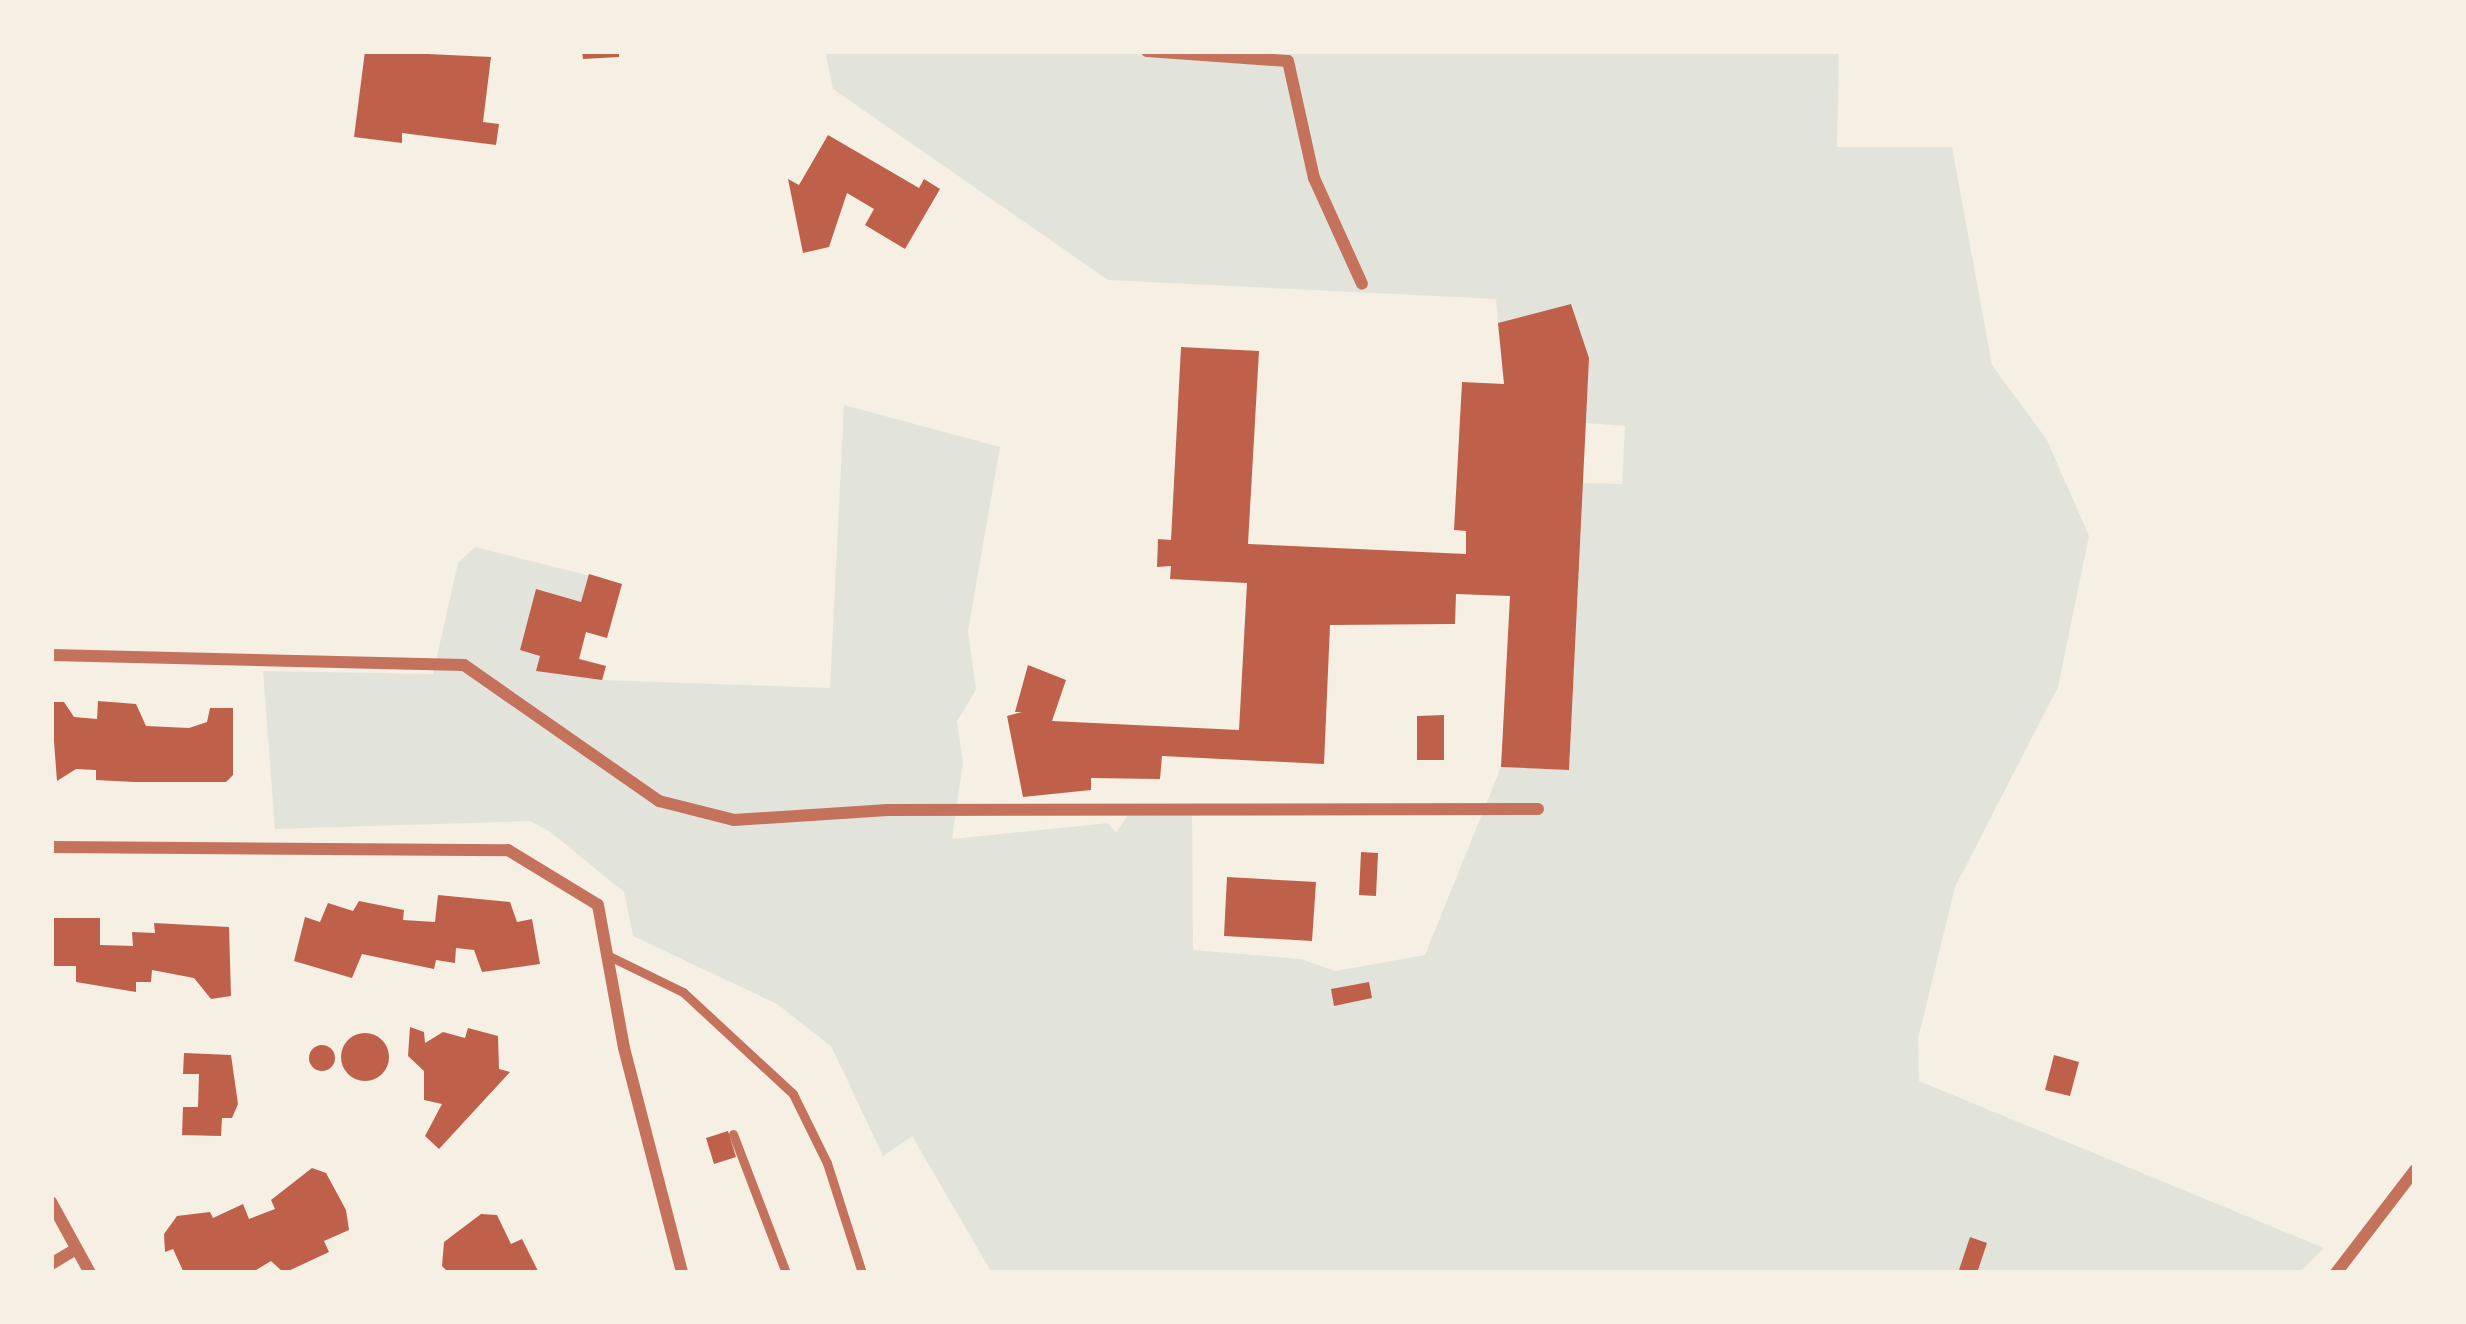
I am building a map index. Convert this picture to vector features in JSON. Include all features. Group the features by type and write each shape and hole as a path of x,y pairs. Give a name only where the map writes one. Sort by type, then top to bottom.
{"street":[{"path":"1147,51 1288,62 1314,178 1362,284"},
{"path":"51,655 464,664 659,801 734,820 888,810 1538,809"},
{"path":"51,847 508,850 598,905 682,1273"},
{"path":"2336,1273 2415,1170"},
{"path":"51,1202 90,1273"},
{"path":"51,1264 76,1250"}],"lane":[{"path":"607,955 683,992 793,1094 827,1163 862,1273"},
{"path":"733,1134 786,1273"}],"shaded area":[{"path":"825,51 1839,51 1837,147 1952,147 1992,365 2047,440 2089,536 2058,687 1955,887 1918,1039 1919,1081 2324,1248 2299,1273 992,1273 912,1136 883,1156 831,1046 777,1004 633,936 624,892 549,831 530,821 275,829 263,671 433,674 458,563 475,547 622,584 607,638 586,632 579,658 606,666 603,680 830,688 844,405 1000,447 968,631 976,690 957,721 963,762 952,839 1108,823 1116,833 1131,810 1192,806 1193,950 1301,959 1335,971 1425,955 1501,767 1569,769 1582,483 1622,484 1625,426 1585,423 1589,358 1571,305 1498,323 1496,299 1108,280 833,89"}],"building":[{"path":"365,51 491,57 483,122 499,124 496,145 402,133 402,143 354,137"},
{"path":"582,51 619,51 619,57 583,59"},
{"path":"828,135 919,188 924,179 940,189 905,249 865,225 874,209 847,193 829,247 803,253 788,179 799,185"},
{"path":"1571,304 1589,358 1569,770 1501,767 1510,596 1456,594 1455,624 1330,625 1324,764 1162,756 1160,779 1091,778 1091,790 1023,797 1007,716 1022,712 1015,712 1028,665 1066,680 1052,721 1239,730 1247,583 1170,579 1171,566 1157,567 1158,539 1171,540 1181,347 1259,351 1248,544 1466,554 1466,531 1454,530 1462,382 1504,384 1498,323"},
{"path":"589,574 622,584 607,638 586,632 579,659 606,666 602,680 536,671 540,656 520,650 536,589 581,602"},
{"path":"98,701 136,704 146,726 189,728 207,722 210,708 233,708 233,775 226,782 134,782 96,780 96,770 76,769 57,781 51,702 64,702 74,717 97,719"},
{"path":"1444,715 1444,760 1417,760 1417,716"},
{"path":"1361,852 1378,853 1376,896 1359,895"},
{"path":"1227,877 1316,882 1312,941 1224,936"},
{"path":"438,895 510,902 517,922 532,919 540,964 482,972 474,950 456,948 455,963 436,960 434,969 362,954 352,978 294,961 305,917 320,922 328,903 353,911 359,901 404,910 403,920 435,922"},
{"path":"51,918 100,918 100,945 133,946 132,932 155,933 154,923 229,927 231,996 211,999 194,978 152,970 151,982 136,982 136,992 76,982 76,966 51,966"},
{"path":"1369,982 1372,998 1334,1006 1331,989"},
{"path":"410,1027 424,1032 425,1043 443,1032 465,1038 468,1028 498,1036 499,1069 510,1072 439,1149 425,1136 442,1104 424,1100 424,1071 408,1056"},
{"path":"365,1033 382,1040 389,1057 382,1074 365,1081 348,1074 341,1057 348,1040"},
{"path":"322,1045 335,1058 322,1071 309,1058"},
{"path":"184,1053 231,1055 238,1104 232,1118 222,1118 221,1136 182,1135 183,1107 198,1107 199,1074 183,1074"},
{"path":"2054,1055 2079,1062 2070,1096 2045,1090"},
{"path":"728,1131 736,1157 714,1164 706,1138"},
{"path":"312,1168 326,1173 346,1210 349,1230 324,1241 329,1252 284,1273 271,1261 251,1273 184,1273 173,1249 165,1252 164,1234 177,1216 210,1212 213,1218 243,1204 249,1219 275,1209 271,1200"},
{"path":"481,1214 497,1215 511,1244 522,1239 539,1273 449,1273 442,1266 444,1242"},
{"path":"1970,1237 1987,1243 1977,1273 1958,1273"}]}
